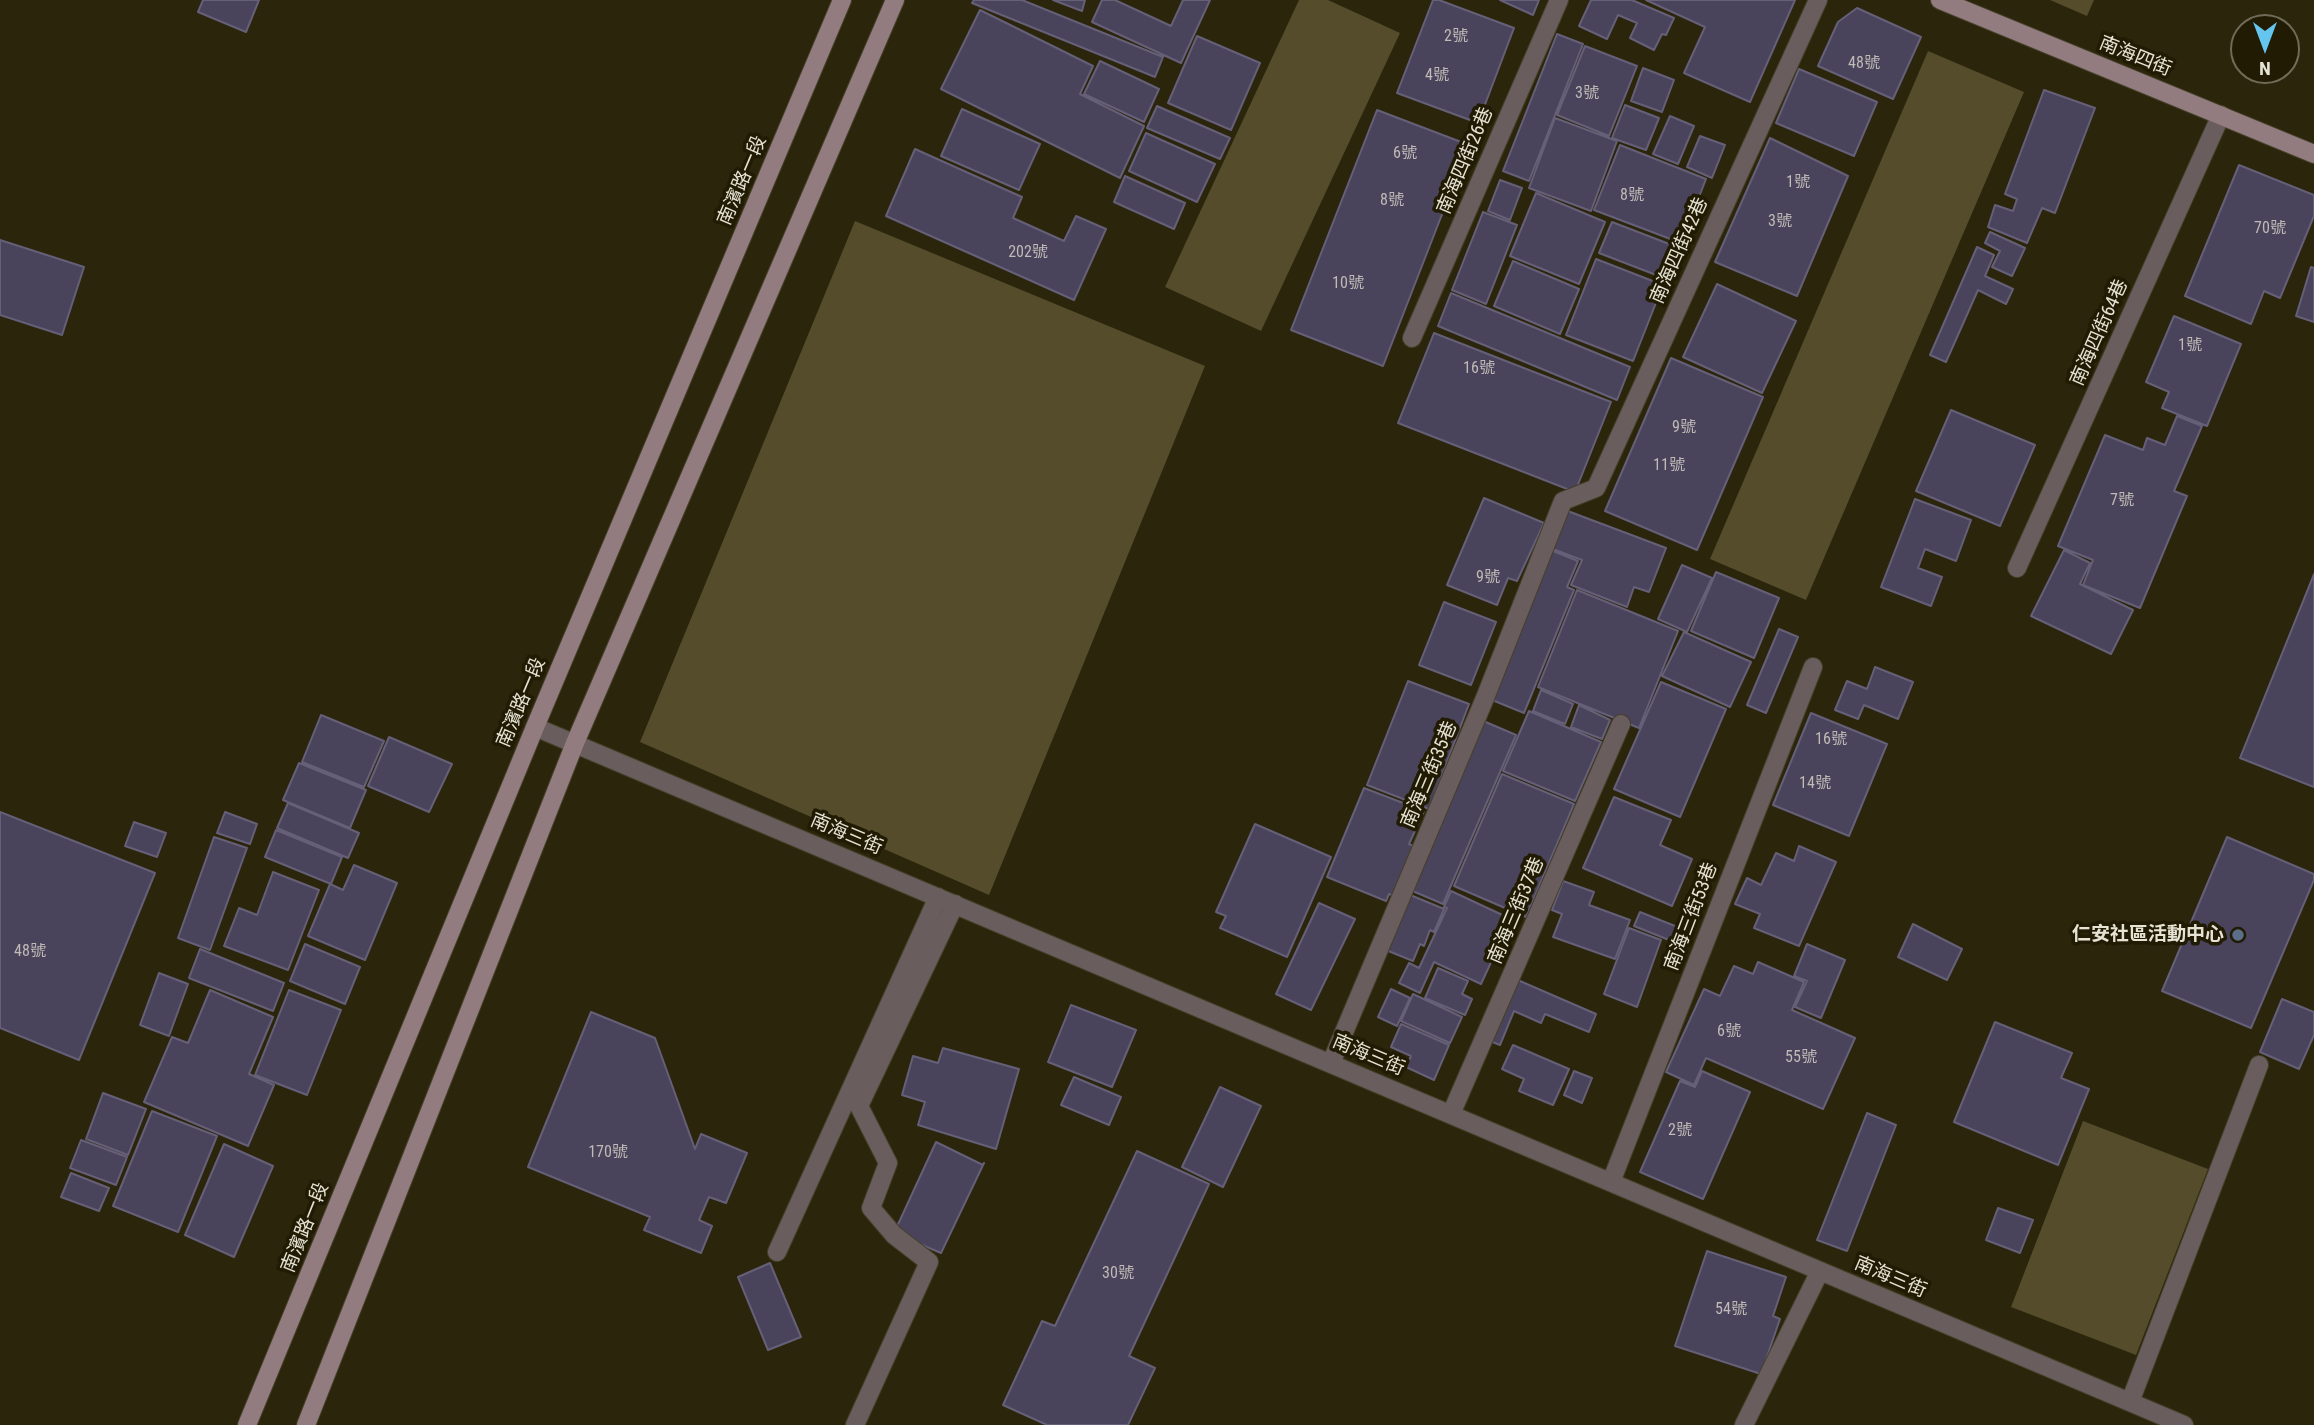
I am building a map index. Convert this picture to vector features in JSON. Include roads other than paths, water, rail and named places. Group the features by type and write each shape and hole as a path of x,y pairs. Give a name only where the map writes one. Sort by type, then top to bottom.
{"main road":[{"name":"南濱路一段","path":"247,1425 535,727 842,0"},
{"path":"306,1425 575,743 895,0"},
{"name":"南海四街","path":"1940,0 2314,154"}],"street":[{"name":"南海四街26巷","path":"1412,338 1559,0"},
{"name":"南海四街42巷","path":"1563,501 1596,488 1818,0"},
{"name":"南海四街64巷","path":"2017,569 2221,115"},
{"name":"南海三街35巷","path":"1331,1063 1485,698 1563,501"},
{"name":"南海三街53巷","path":"1611,1182 1813,667"},
{"name":"南海三街37巷","path":"1451,1115 1621,724"},
{"name":"南海三街","path":"535,727 2184,1425"},
{"path":"777,1252 938,897"},
{"path":"855,1425 929,1262 894,1235 871,1208 888,1163 859,1106 955,905"},
{"path":"2130,1402 2259,1065"},
{"path":"1744,1425 1820,1271"}],"place":[{"name":"仁安社區活動中心","path":"2238,935"}]}
